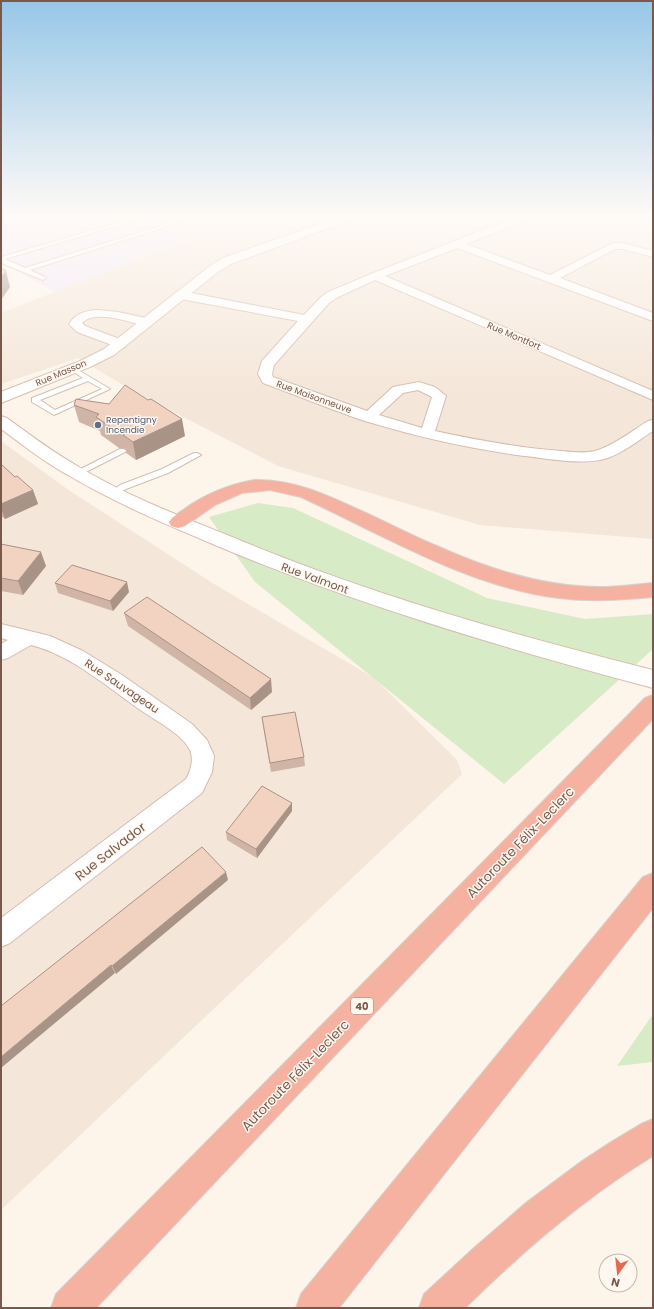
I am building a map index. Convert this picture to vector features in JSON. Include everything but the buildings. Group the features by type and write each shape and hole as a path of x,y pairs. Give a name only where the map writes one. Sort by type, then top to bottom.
{"highway":[{"path":"178,522 206,501 230,490 257,485 280,486 306,494 452,562 507,581 545,589 581,593 629,593 653,590"},
{"name":"Autoroute Félix-Leclerc","path":"70,1308 653,704"},
{"path":"315,1308 653,886"},
{"path":"438,1308 496,1252 558,1199 610,1162 653,1136"}],"street":[{"name":"Rue Masson","path":"1,398 97,358 120,344 204,277"},
{"name":"Rue Maisonneuve","path":"373,277 332,295 325,300 267,364 265,374 268,380 369,417 427,434 490,448 582,457 600,455 618,447 653,424"},
{"name":"Rue Montfort","path":"378,277 653,396"},
{"path":"552,278 653,317"},
{"path":"181,295 307,319"},
{"path":"120,344 81,328 75,324 77,320 84,315 96,312 146,322"},
{"path":"369,417 398,390 419,386 430,390 439,396 427,434"},
{"name":"Rue Valmont","path":"1,421 49,456 114,493 251,553 349,591 470,630 653,679"},
{"name":"Rue Sauvageau","path":"1,631 48,643 80,658 119,682 183,728 199,746 202,758"},
{"path":"1,653 27,638"},
{"name":"Rue Salvador","path":"1,934 194,786 202,771 202,758"}],"lane":[{"path":"73,369 107,389 54,413 35,400 88,378"},
{"path":"77,473 123,450"},
{"path":"114,493 123,487 165,471 197,455"}],"shaded area":[{"path":"28,277 92,277 55,292"},
{"path":"93,277 653,277 653,539 480,525 278,466 133,391 78,358 1,384 1,313"},
{"path":"1,441 70,491 214,584 374,678 457,760 462,774 1,1210"}],"green space":[{"path":"258,503 293,508 487,598 585,619 653,614 653,649 504,784 255,582 209,517"},
{"path":"653,1014 653,1062 617,1066"}],"place":[{"name":"Repentigny Incendie","path":"98,425"}]}
